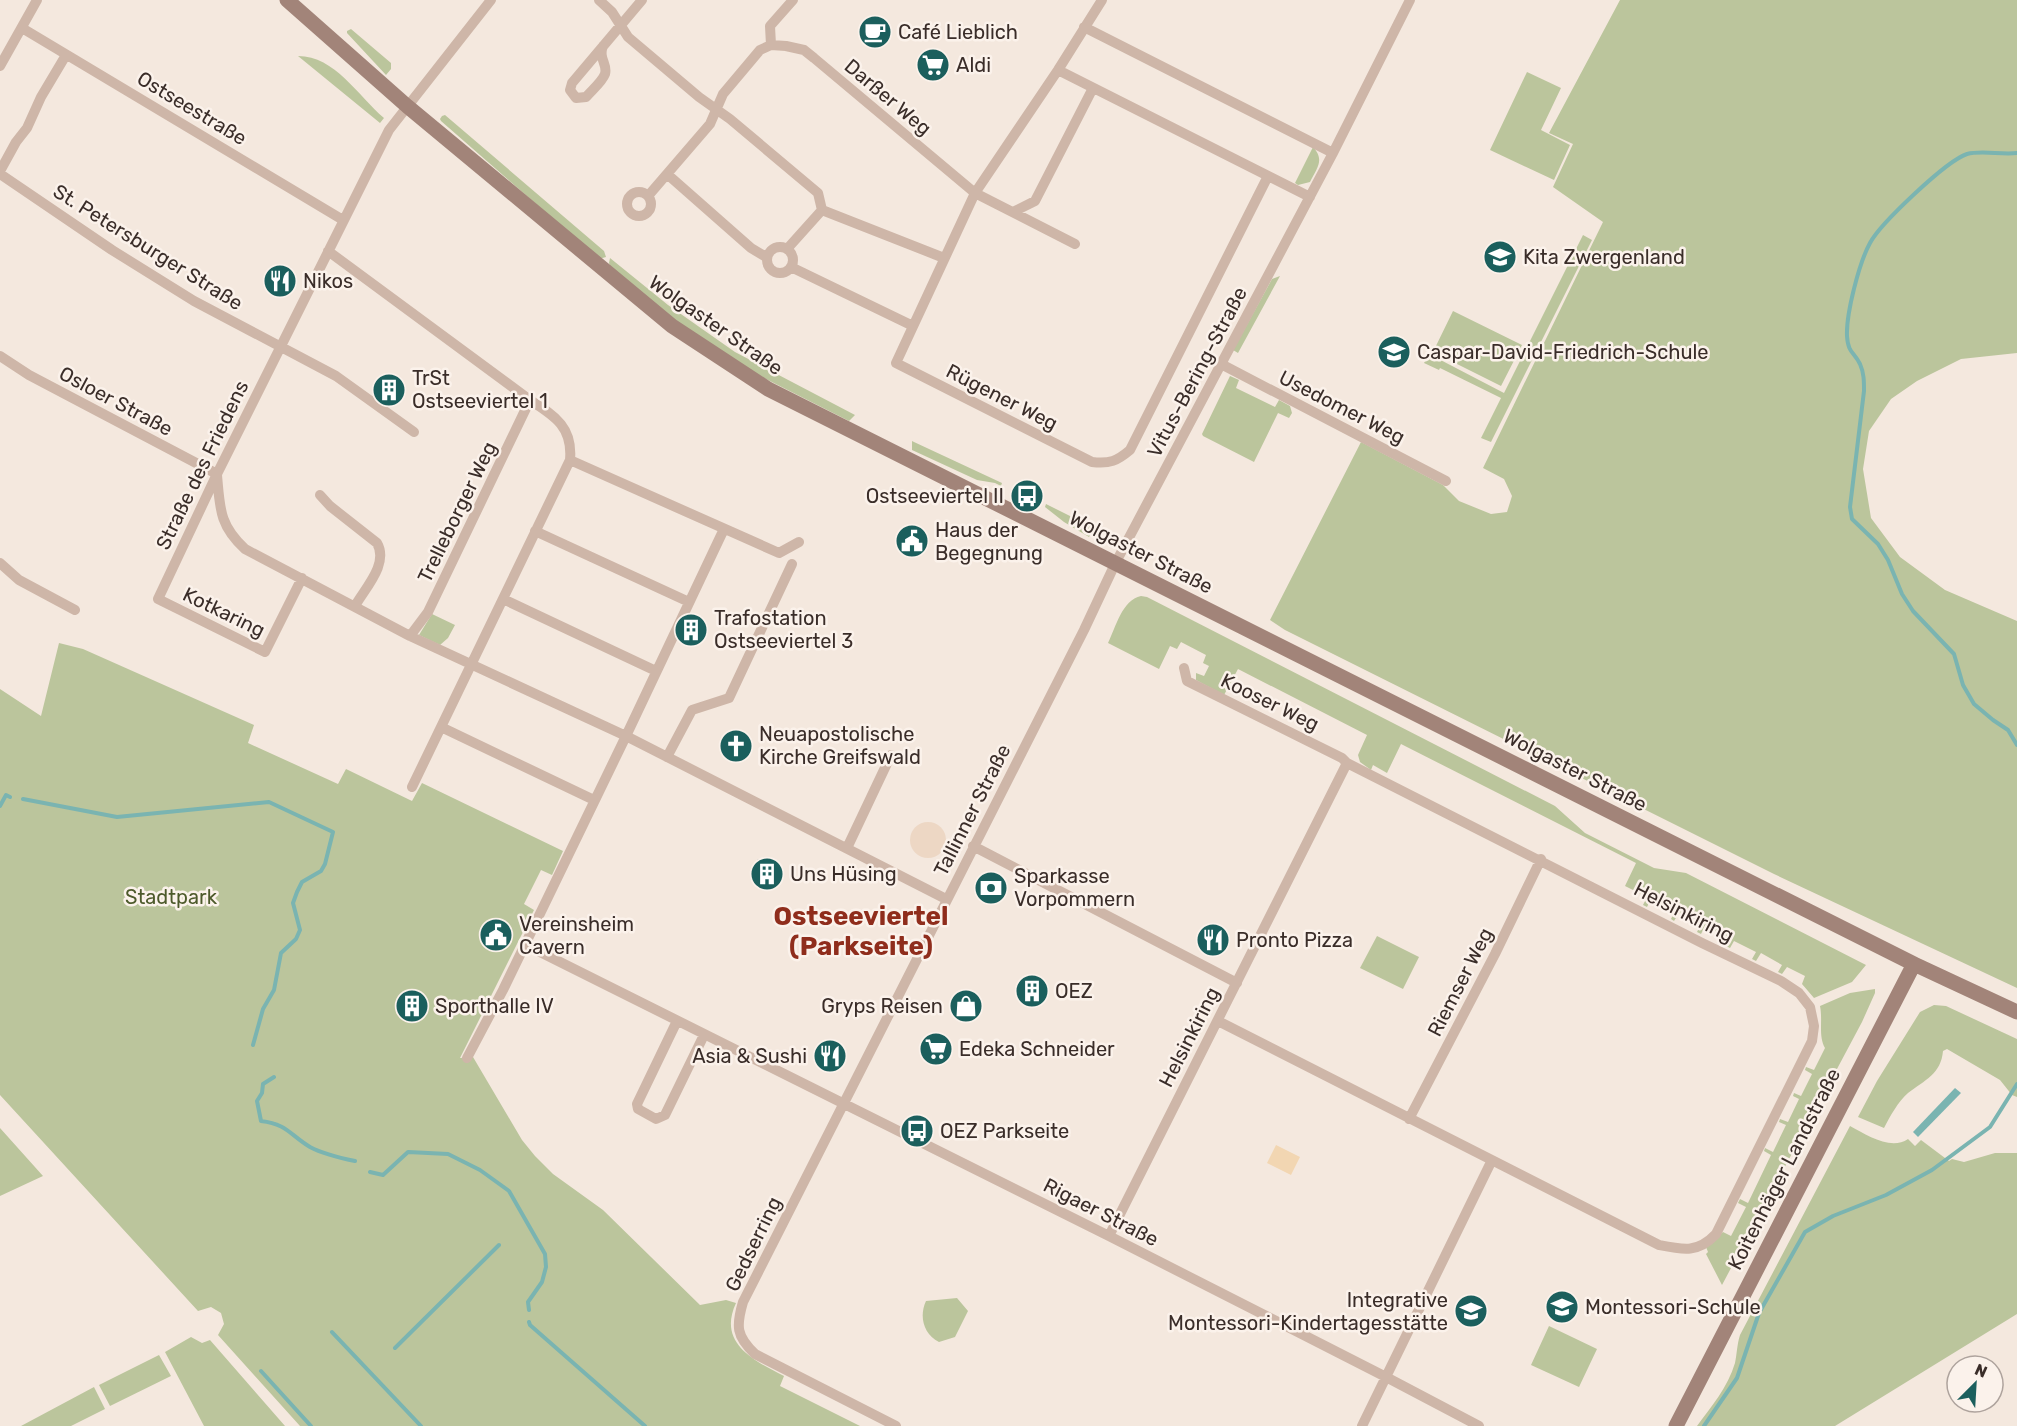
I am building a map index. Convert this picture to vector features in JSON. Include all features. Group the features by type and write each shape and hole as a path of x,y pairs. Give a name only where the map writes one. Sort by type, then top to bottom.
{"main road":[{"name":"Wolgaster Straße","path":"287,0 407,106 672,326 744,375 1115,564 1914,964 2017,1012"},
{"name":"Koitenhäger Landstraße","path":"1676,1426 1914,964"}],"street":[{"path":"0,66 37,0"},
{"name":"Straße des Friedens","path":"158,599 280,346 389,130 491,0"},
{"path":"599,0 612,12 628,37 699,98 730,119 818,193 822,210"},
{"path":"603,46 601,57 605,68 604,76 586,97 576,98 571,93 570,86 603,46 621,26 642,0"},
{"path":"648,196 710,124 723,94 760,50 771,45 770,26 793,0"},
{"path":"791,267 913,326 975,193 1102,0"},
{"name":"Vitus-Bering-Straße","path":"1115,564 1310,197 1410,0"},
{"path":"1084,27 1333,153"},
{"name":"Ostseestraße","path":"22,28 343,220"},
{"name":"Darßer Weg","path":"771,45 804,50 975,193 1075,244"},
{"path":"0,172 16,142 27,128 40,98 66,56"},
{"path":"1058,70 1310,197"},
{"path":"1012,212 1035,201 1093,88"},
{"name":"St. Petersburger Straße","path":"0,172 112,250 194,301 280,346"},
{"path":"667,174 751,248 766,257 768,268 775,273 784,273 791,267 792,256 787,249 774,248 766,257"},
{"name":"Vitus-Bering-Straße","path":"1092,462 1106,464 1116,462 1130,450 1268,176"},
{"path":"787,249 822,210"},
{"path":"822,210 944,258"},
{"path":"328,250 530,400 555,416 566,431 571,446 570,460 412,787"},
{"name":"Rügener Weg","path":"913,326 896,363 1092,462"},
{"path":"280,346 336,376 414,432"},
{"name":"Osloer Straße","path":"0,356 39,380 217,474"},
{"name":"Usedomer Weg","path":"1221,364 1446,481"},
{"name":"Trelleborger Weg","path":"410,636 428,612 530,400"},
{"path":"570,460 779,553 799,542"},
{"path":"217,474 220,506 225,524 232,537 245,549 410,636 626,736 946,899"},
{"path":"320,495 330,506 377,543 381,550 382,558 378,568 355,606"},
{"path":"467,1058 626,736 724,529"},
{"path":"536,531 689,602"},
{"path":"0,563 20,580 75,610"},
{"path":"667,757 692,710 729,698 792,564"},
{"name":"Tallinner Straße","path":"842,1104 1084,630 1115,564"},
{"name":"Kotkaring","path":"158,599 265,652 302,578"},
{"path":"503,599 656,671"},
{"name":"Kooser Weg","path":"1184,668 1187,681 1342,758 1347,763"},
{"path":"441,727 594,800"},
{"path":"847,848 891,754"},
{"name":"Helsinkiring","path":"1109,1236 1347,763 1781,981 1799,993 1810,1007 1814,1026 1812,1041 1716,1234 1696,1249 1678,1249 1659,1245 1492,1160"},
{"path":"973,846 1237,983"},
{"name":"Riemser Weg","path":"1409,1119 1541,860"},
{"name":"Rigaer Straße","path":"524,944 1109,1236 1479,1426"},
{"path":"677,1021 637,1104 638,1109 648,1116 656,1119 665,1115 704,1035"},
{"path":"1218,1021 1492,1160 1362,1426"},
{"name":"Gedserring","path":"842,1104 743,1302 738,1328 747,1346 764,1360 896,1426"}],"green space":[{"path":"1620,0 2017,0 2017,353 1961,359 1917,381 1891,399 1869,431 1863,469 1871,518 1900,557 1945,590 2017,621 2017,988 1774,874 1285,630 1270,620 1361,442 1443,485 1459,501 1491,514 1507,512 1512,496 1504,479 1483,468 1603,222 1553,187 1573,144 1549,133"},
{"path":"351,29 391,63 391,69 386,75 347,33"},
{"path":"298,56 311,58 335,70 384,118 380,123"},
{"path":"1527,72 1561,88 1541,130 1570,145 1554,180 1490,150"},
{"path":"445,115 604,251 606,257 599,259 441,121 442,116"},
{"path":"1313,147 1319,156 1317,168 1310,182 1298,185 1295,183"},
{"path":"1583,235 1592,240 1491,442 1481,438 1501,398 1440,368 1439,370 1424,363 1429,354 1504,393"},
{"path":"610,258 668,305 735,352 855,415 849,421 756,374 689,331 611,268"},
{"path":"1280,276 1238,353 1233,350 1272,279"},
{"path":"1453,311 1522,345 1501,386 1433,352"},
{"path":"1230,376 1239,380 1236,388 1275,407 1279,400 1290,406 1292,413 1289,418 1278,413 1254,462 1202,434"},
{"path":"912,441 1002,483 1001,486 977,480 912,450"},
{"path":"1046,504 1092,527 1093,530 1089,537 1064,522 1045,507"},
{"path":"1141,596 1147,597 1555,806 1585,833 1654,868 1686,873 1866,965 1852,982 1814,998 1802,984 1805,976 1787,967 1782,974 1778,972 1782,965 1761,953 1756,961 1752,959 1756,952 1734,941 1730,948 1726,946 1729,938 1705,926 1701,934 1697,932 1701,924 1679,913 1674,921 1671,919 1675,911 1651,899 1647,907 1643,905 1647,897 1625,886 1636,863 1401,744 1387,773 1373,765 1371,770 1360,762 1358,755 1367,735 1238,669 1224,695 1196,680 1196,673 1204,676 1209,666 1203,663 1206,655 1181,642 1177,649 1170,646 1159,669 1108,643 1124,608"},
{"path":"432,614 455,625 448,638 440,645 419,635"},
{"name":"Stadtpark","path":"59,643 83,649 254,725 248,743 338,784 346,769 412,801 422,783 563,851 552,875 541,870 524,904 534,910 460,1058 473,1057 522,1140 535,1156 553,1174 603,1210 700,1305 726,1300 736,1303 731,1317 731,1330 735,1340 751,1357 784,1376 780,1386 860,1426 300,1426 218,1335 224,1324 221,1313 211,1307 198,1311 0,1095 0,689 41,716"},
{"path":"1377,936 1419,957 1403,989 1360,968"},
{"path":"1875,989 1862,1022 1722,1285 1706,1254 1708,1252 1706,1247 1723,1232 1731,1236 1746,1207 1738,1203 1740,1199 1748,1203 1771,1155 1764,1151 1765,1148 1773,1152 1786,1125 1779,1122 1780,1119 1788,1122 1799,1099 1793,1096 1794,1093 1801,1096 1812,1074 1805,1070 1806,1067 1814,1070 1825,1048 1820,1006 1850,993"},
{"path":"1934,1005 1946,1006 2017,1039 2017,1097 2012,1095 2000,1080 1947,1049 1943,1051 1936,1071 1904,1097 1894,1109 1884,1128 1858,1117 1877,1081 1920,1012"},
{"path":"1850,1126 1887,1143 1908,1139 1915,1146 1921,1140 1949,1161 1952,1159 1964,1162 1995,1153 2017,1153 2017,1314 1952,1354 1945,1354 1945,1358 1835,1426 1697,1426 1728,1380 1735,1363 1740,1335"},
{"path":"0,1128 43,1176 0,1196"},
{"path":"957,1298 968,1311 955,1337 939,1342 929,1334 924,1324 923,1313 926,1301"},
{"path":"1549,1326 1597,1349 1579,1387 1531,1365"},
{"path":"191,1337 202,1343 210,1340 285,1426 204,1426 165,1352"},
{"path":"159,1355 171,1376 110,1406 99,1385"},
{"path":"94,1387 105,1409 71,1426 21,1426"}],"sand":[{"path":"1276,1145 1300,1157 1291,1175 1267,1163"}],"shaded area":[{"path":"928,822 940,828 946,840 940,852 928,858 916,852 910,840 916,828"}],"water":[{"path":"1955,1088 1961,1093 1918,1137 1913,1132"}],"waterway":[{"path":"2017,153 1973,153 1957,159 1914,194 1886,222 1870,243 1862,263 1851,302 1847,327 1850,349 1861,367 1864,384 1850,507 1852,519 1878,544 1888,560 1902,594 1913,611 1954,654 1963,685 1974,704 2008,730 2017,745"},
{"path":"0,806 6,795 10,797"},
{"path":"23,799 117,817 269,802 333,832 321,871 302,882 297,892 293,903 300,930 296,939 281,953 274,990 263,1009 253,1045"},
{"path":"274,1077 263,1084 262,1093 257,1101 261,1121 283,1127 303,1143 315,1149 332,1156 355,1161"},
{"path":"1704,1426 1737,1378 1759,1313 1805,1232 1833,1216 1886,1195 1932,1170 1990,1127 2017,1084"},
{"path":"370,1172 383,1175 408,1152 448,1154 480,1170 509,1191 545,1254 546,1267 542,1282 528,1302 529,1310"},
{"path":"395,1348 499,1245"},
{"path":"529,1322 645,1426"},
{"path":"332,1332 421,1426"},
{"path":"261,1371 311,1426"}],"place":[{"name":"Café Lieblich","path":"875,32"},
{"name":"Aldi","path":"933,65"},
{"name":"Kita Zwergenland","path":"1500,257"},
{"name":"Nikos","path":"280,281"},
{"name":"Caspar-David-Friedrich-Schule","path":"1394,352"},
{"name":"TrSt Ostseeviertel 1","path":"389,390"},
{"name":"Ostseeviertel II","path":"1027,496"},
{"name":"Haus der Begegnung","path":"912,541"},
{"name":"Trafostation Ostseeviertel 3","path":"691,630"},
{"name":"Neuapostolische Kirche Greifswald","path":"736,746"},
{"name":"Uns Hüsing","path":"767,874"},
{"name":"Sparkasse Vorpommern","path":"991,888"},
{"name":"Vereinsheim Cavern","path":"496,935"},
{"name":"Pronto Pizza","path":"1213,940"},
{"name":"OEZ","path":"1032,991"},
{"name":"Sporthalle IV","path":"412,1006"},
{"name":"Gryps Reisen","path":"966,1006"},
{"name":"Edeka Schneider","path":"936,1049"},
{"name":"Asia & Sushi","path":"830,1056"},
{"name":"OEZ Parkseite","path":"917,1131"},
{"name":"Montessori-Schule","path":"1562,1307"},
{"name":"Integrative Montessori-Kindertagesstätte","path":"1471,1311"}],"district":[{"name":"Ostseeviertel (Parkseite)","path":"861,931"}]}
